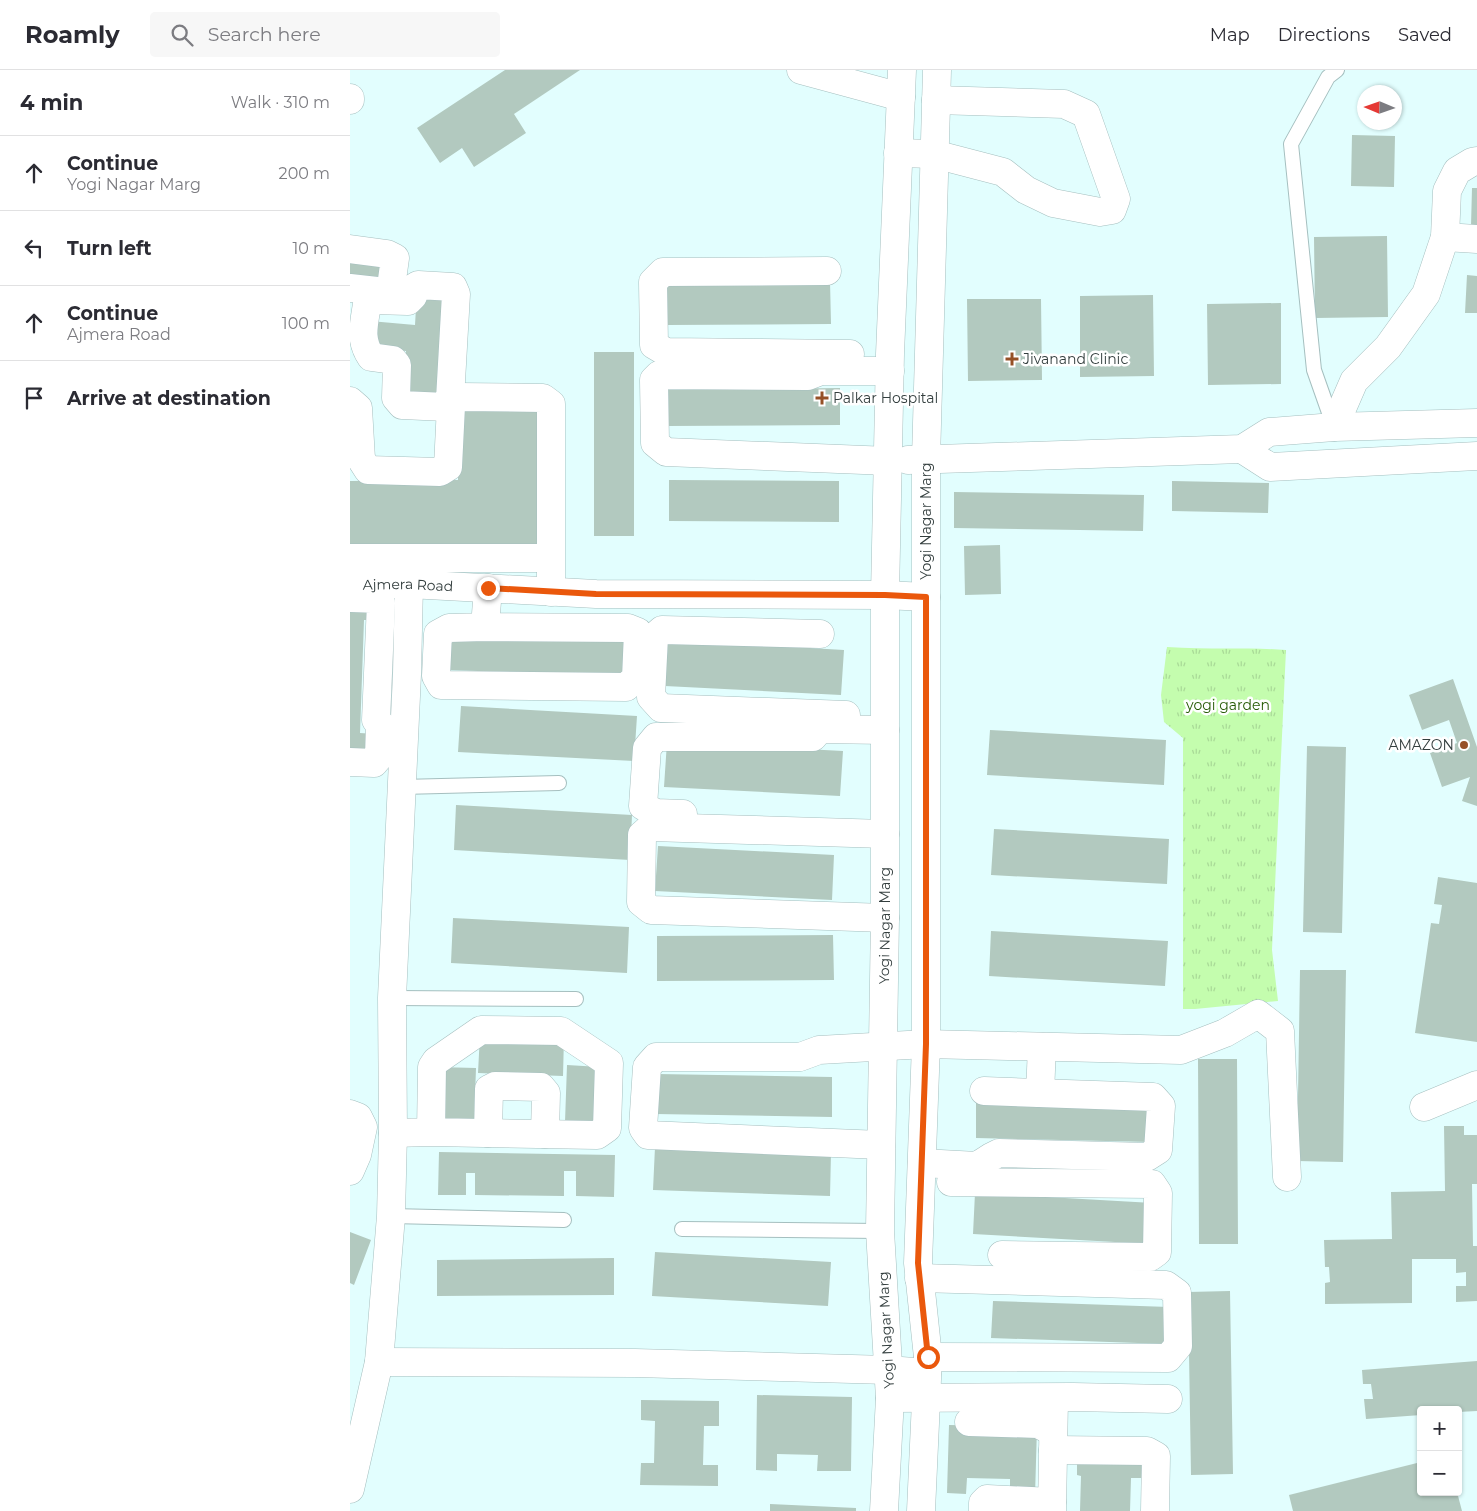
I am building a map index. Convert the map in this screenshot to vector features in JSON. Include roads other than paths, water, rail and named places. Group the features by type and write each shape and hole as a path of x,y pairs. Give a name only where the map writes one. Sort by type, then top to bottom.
{"street":[{"path":"801,70 901,97"},
{"name":"Yogi Nagar Marg","path":"884,1511 890,1398 880,1231 885,918 885,595 890,362 902,70"},
{"name":"Yogi Nagar Marg","path":"921,1511 927,1376 919,1278 926,1044 926,459 936,70"},
{"path":"898,153 934,154 1003,172 1026,190 1052,203 1100,212 1112,210 1116,199 1086,114 1064,104 936,100"},
{"path":"1334,427 1354,381 1388,347 1426,294 1445,237 1447,191 1457,171 1477,161"},
{"path":"1445,237 1477,239"},
{"path":"350,250 387,254 395,258 391,287 386,292 350,288"},
{"path":"827,271 663,272 653,282 654,345 666,352 890,362"},
{"path":"893,280 931,282"},
{"path":"418,285 453,287 456,294 450,399 446,407 402,405 396,398 397,366 393,360 371,357 356,338 367,304 373,300 408,301 413,296 413,288 418,285"},
{"path":"890,362 821,371 808,376 659,376 654,380 655,443 666,452 889,461 1242,449 1269,432 1334,427 1477,423"},
{"path":"350,401 358,408 361,459 368,470 440,472 448,466 451,406 458,397 543,398 551,404 550,592"},
{"path":"1242,449 1270,467 1477,456"},
{"path":"350,558 550,558"},
{"path":"350,1488 379,1362 391,1216 393,1144 392,998 409,584"},
{"name":"Ajmera Road","path":"350,585 409,584 596,594 885,595 926,597"},
{"path":"485,627 488,588"},
{"path":"596,594 597,628"},
{"path":"731,595 732,632"},
{"path":"350,598 379,600 381,603 376,720 380,724 379,757 374,763 350,762"},
{"path":"485,627 628,628 638,632 636,678 626,687 442,685 436,676 438,634 450,628 485,627"},
{"path":"820,634 662,630 654,637 651,697 661,708 885,723"},
{"path":"379,646 407,647"},
{"path":"377,707 405,708"},
{"path":"885,723 820,729 813,737 656,737 646,748 643,806 656,813 885,827"},
{"path":"885,827 651,827 642,835 641,902 651,910 885,918"},
{"path":"882,1145 648,1135 643,1128 647,1067 656,1057 800,1057 819,1050 926,1044 1181,1050 1225,1034 1258,1014 1280,1031 1287,1177"},
{"path":"353,1163 393,1144 431,1132 597,1136 607,1128 609,1063 561,1031 481,1030 436,1061 432,1066 431,1132"},
{"path":"1040,1093 1042,1047"},
{"path":"1424,1106 1477,1085"},
{"path":"488,1133 489,1089 495,1086 541,1087 546,1093 545,1134"},
{"path":"922,1172 977,1166 1000,1153 1148,1157 1158,1150 1160,1106 1153,1098 984,1091"},
{"path":"350,1114 358,1117 363,1127 353,1163"},
{"path":"922,1172 1152,1184 1158,1193 1157,1252 1150,1257 1002,1255"},
{"path":"890,1398 927,1376 1168,1358 1178,1346 1177,1293 1166,1284 919,1278"},
{"path":"379,1362 635,1363 888,1370 1054,1398 1168,1399"},
{"path":"983,1511 983,1503 987,1499 1052,1507 1054,1398"},
{"path":"969,1422 1038,1424 1053,1441 1147,1451 1156,1456 1154,1511"}],"lane":[{"path":"1334,427 1314,370 1291,144 1328,77 1337,70"},
{"path":"402,787 559,783"},
{"path":"392,998 576,998"},
{"path":"391,1216 564,1220"},
{"path":"682,1230 880,1231"}],"place":[{"name":"Jivanand Clinic","path":"1012,359"},
{"name":"Palkar Hospital","path":"822,398"},
{"name":"AMAZON","path":"1464,745"}],"park label":[{"name":"yogi garden","path":"1228,705"}]}
